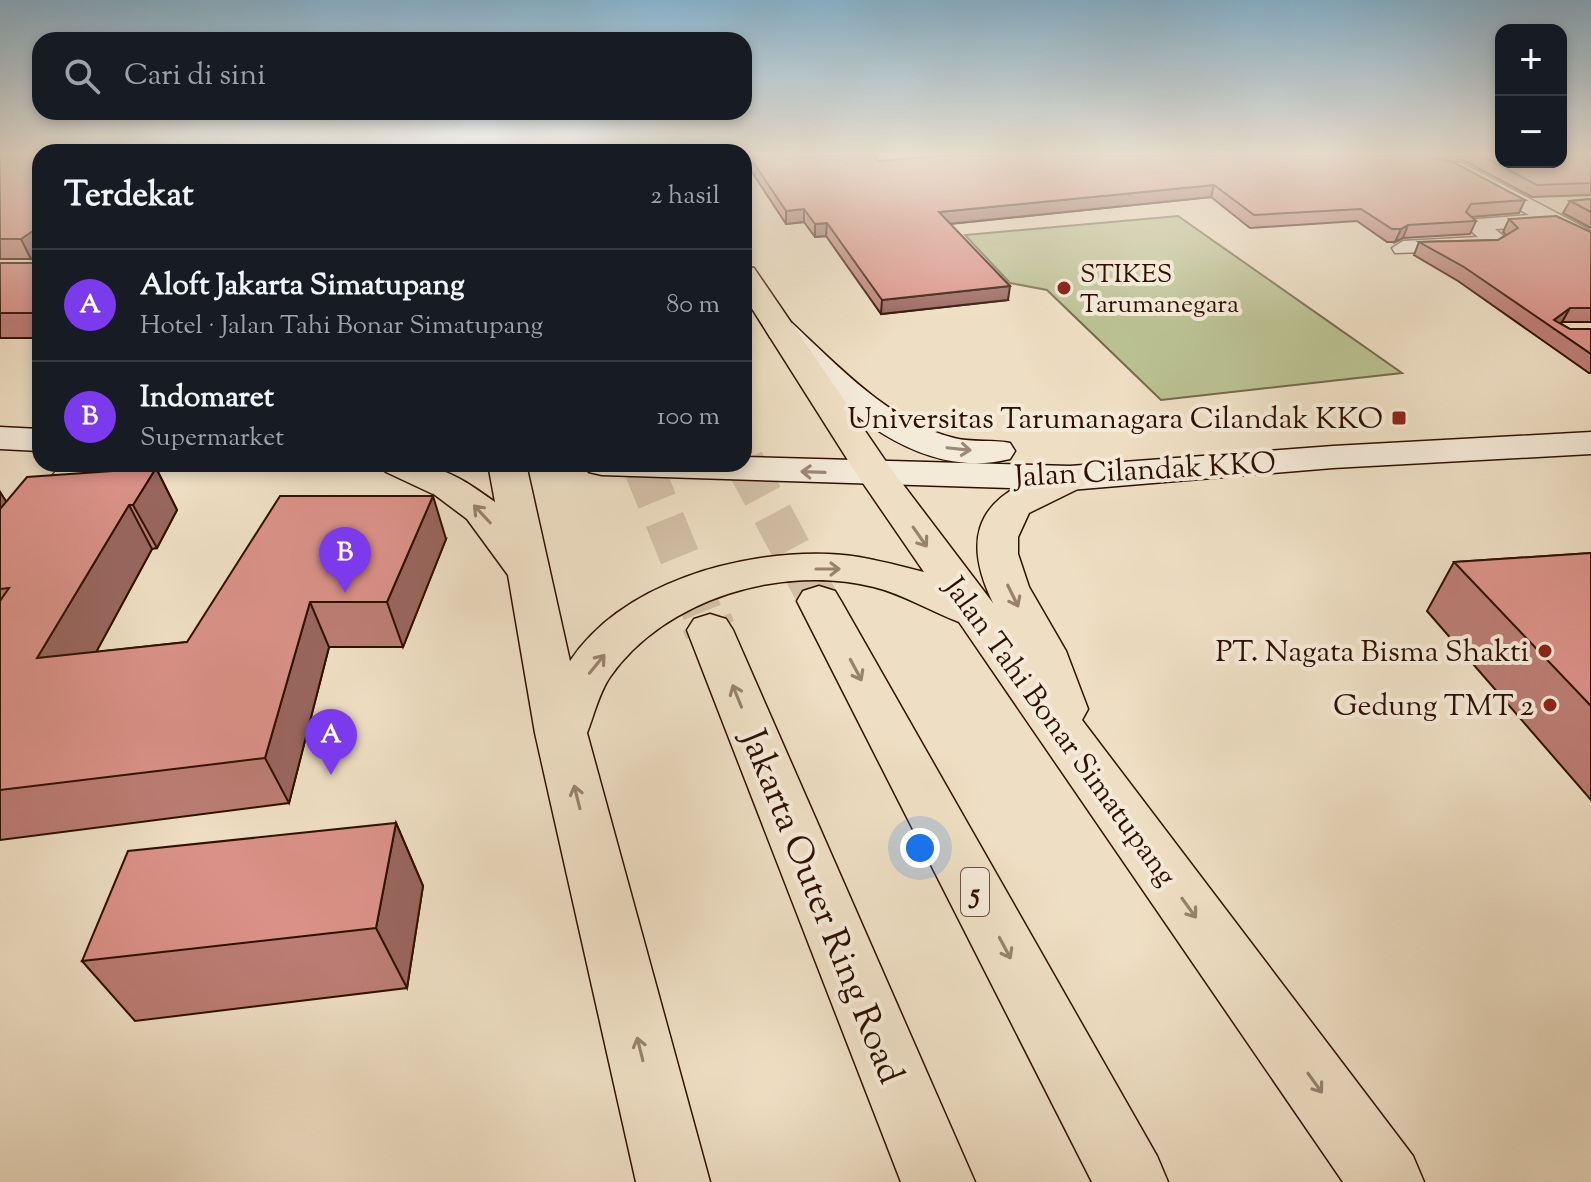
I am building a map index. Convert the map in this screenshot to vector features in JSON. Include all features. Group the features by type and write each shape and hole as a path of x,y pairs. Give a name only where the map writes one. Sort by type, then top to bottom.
{"highway":[{"name":"Jalan Tahi Bonar Simatupang","path":"752,292 766,323 1387,1182"},
{"path":"416,472 449,487 481,511 530,575"},
{"path":"509,472 561,733 673,1182"},
{"path":"1070,478 1018,502 1003,518 995,544 1002,574 1042,649 1079,753"},
{"path":"561,733 592,667 639,620 700,587 768,570 839,569 909,582 973,611"},
{"name":"5","path":"819,601 1131,1182"},
{"name":"Jakarta Outer Ring Road","path":"710,630 938,1182"}],"street":[{"path":"1554,211 1591,240"},
{"path":"1403,248 1492,243 1498,241 1473,224 1559,212"},
{"name":"Jalan Cilandak KKO","path":"766,323 862,403 900,429 948,448 1049,452 1591,424"},
{"path":"0,438 32,440"},
{"name":"Jalan Cilandak KKO","path":"752,469 1070,478 1333,457 1591,443"},
{"path":"0,560 72,472"}],"green space":[{"path":"1178,216 1402,373 1161,400 1047,290 1010,283 965,235"}],"building":[{"path":"0,211 32,211 32,231 21,239 0,239"},
{"path":"806,211 948,211 939,212 1010,286 882,300 827,223 815,224"},
{"path":"1249,211 1322,211 1254,215"},
{"path":"1364,211 1467,211 1476,221 1408,225 1392,229"},
{"path":"1556,216 1591,232 1591,308 1570,308 1554,320 1570,329 1591,329 1591,354 1464,267 1419,242 1498,240 1518,228 1509,219"},
{"path":"0,263 32,263 32,313 0,313"},
{"path":"154,472 133,505 129,505 37,658 187,642 280,496 433,496 387,602 310,602 265,758 0,790 0,601 9,588 0,589 0,509 27,477"},
{"path":"1591,553 1591,706 1454,562"},
{"path":"396,823 376,928 82,961 128,851"}],"tunnel":[{"path":"645,472 707,624"},
{"path":"750,472 819,601"},
{"path":"707,622 710,630"}],"place":[{"name":"STIKES Tarumanegara","path":"1064,288"},
{"name":"Universitas Tarumanagara Cilandak KKO","path":"1399,418"},
{"name":"Indomaret","path":"345,593"},
{"name":"PT. Nagata Bisma Shakti","path":"1545,651"},
{"name":"Gedung TMT 2","path":"1550,705"},
{"name":"Aloft Jakarta Simatupang","path":"331,775"}]}
